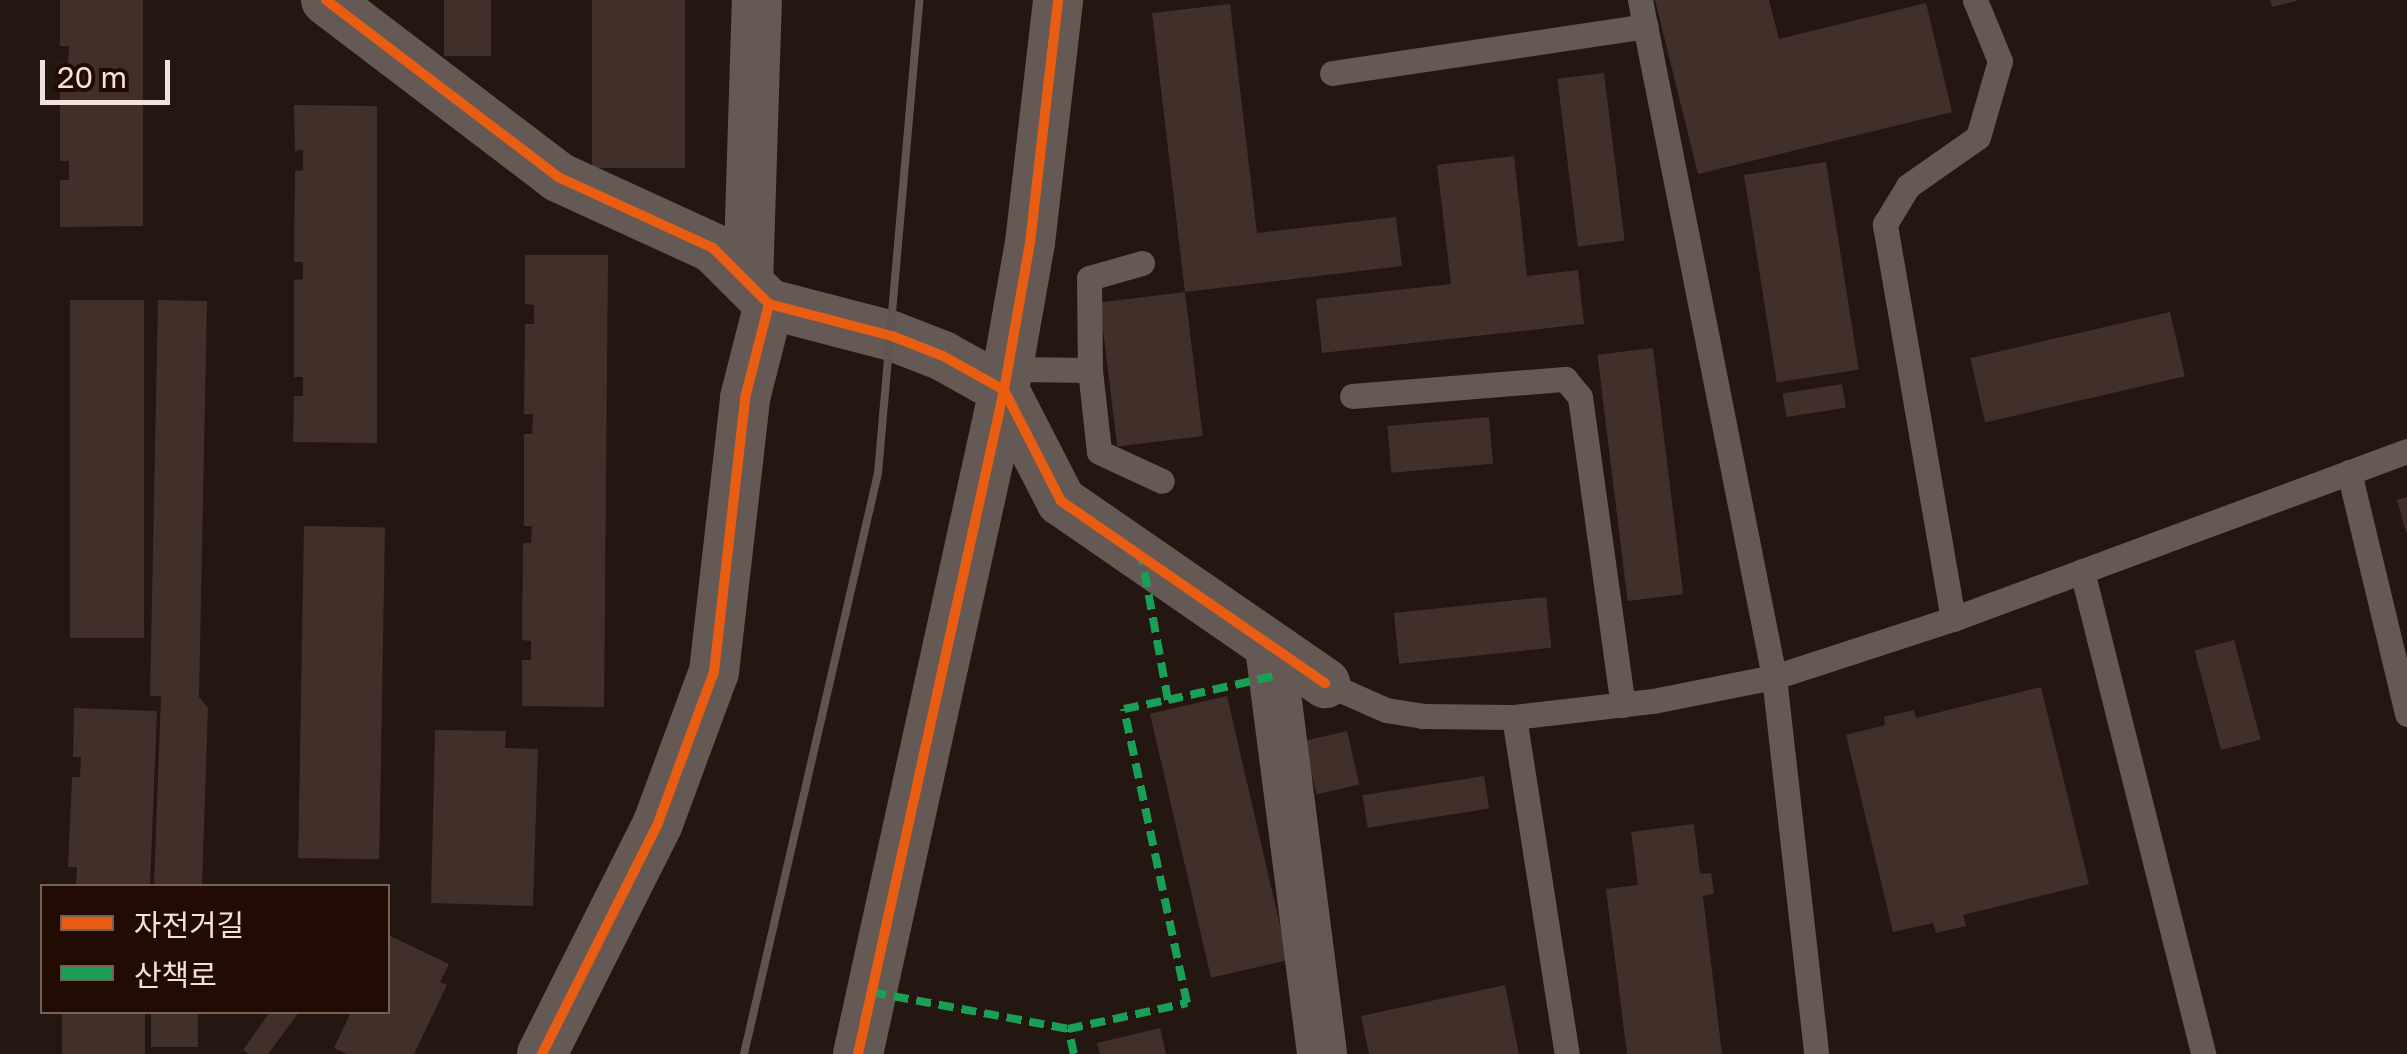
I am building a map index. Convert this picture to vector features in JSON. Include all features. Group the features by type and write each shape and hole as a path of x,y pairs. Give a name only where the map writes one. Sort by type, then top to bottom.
{"street":[{"path":"326,0 558,177 712,248 758,294 892,336 1006,379 1061,501 1325,683"},
{"path":"542,1054 658,823 714,672 758,294 757,0"},
{"path":"858,1054 1006,379 1030,243 1058,0"},
{"path":"1270,647 1322,1054"}],"lane":[{"path":"1640,0 1774,677 1816,1054"},
{"path":"1953,618 1885,224 1908,186 1978,137 2000,61 1975,0"},
{"path":"1332,73 1646,26"},
{"path":"1142,263 1088,278 1090,370 1099,452 1162,481"},
{"path":"1006,379 1090,370"},
{"path":"1352,396 1565,378 1580,396 1623,705"},
{"path":"1325,683 1386,710 1422,716 1514,717 1623,705 1774,677 1953,618 2407,451"},
{"path":"2349,472 2407,714"},
{"path":"2082,571 2203,1054"},
{"path":"1514,717 1567,1054"}],"building":[{"path":"60,0 143,0 143,226 60,227 60,180 69,180 69,161 60,161 60,63 68,63 69,46 60,46"},
{"path":"444,0 491,0 491,56 444,56"},
{"path":"592,0 685,0 685,168 592,168"},
{"path":"1655,0 1769,0 1779,39 1926,3 1952,112 1698,174"},
{"path":"2270,0 2296,0 2296,1 2272,7"},
{"path":"1230,4 1257,233 1396,217 1402,266 1185,292 1152,13"},
{"path":"1604,73 1625,241 1578,246 1557,79"},
{"path":"294,105 377,106 377,443 293,442 294,396 303,396 303,377 294,377 294,280 303,279 303,262 294,262 295,171 303,170 303,150 295,151"},
{"path":"1514,156 1527,276 1578,270 1584,324 1322,353 1316,299 1451,284 1437,165"},
{"path":"1826,162 1859,369 1777,382 1744,175"},
{"path":"525,255 608,255 604,707 522,706 522,660 531,660 531,641 522,640 523,543 531,543 532,526 524,526 524,434 532,434 533,414 524,414 525,324 534,324 534,305 525,304"},
{"path":"1185,292 1203,436 1117,446 1100,302"},
{"path":"70,300 144,300 144,638 70,638"},
{"path":"158,300 207,301 199,697 208,708 202,884 154,884 161,696 150,696"},
{"path":"2170,312 2185,376 1985,422 1970,358"},
{"path":"1653,348 1683,594 1628,601 1597,355"},
{"path":"1842,384 1846,408 1786,417 1783,393"},
{"path":"1489,417 1493,464 1391,473 1387,426"},
{"path":"2407,497 2407,532 2406,532 2397,500"},
{"path":"304,526 385,527 379,859 298,858"},
{"path":"1546,597 1551,648 1399,664 1394,613"},
{"path":"2234,640 2261,739 2221,750 2194,651"},
{"path":"2041,687 2089,884 1963,915 1966,926 1936,933 1933,923 1893,932 1846,735 1885,725 1884,717 1914,710 1916,718"},
{"path":"1227,696 1288,960 1211,978 1150,714"},
{"path":"74,708 157,711 150,884 76,884 77,867 68,867 72,777 80,777 81,757 73,757"},
{"path":"435,730 506,731 505,748 538,749 533,906 431,903"},
{"path":"1347,731 1359,785 1317,794 1304,741"},
{"path":"1484,776 1489,809 1368,828 1363,795"},
{"path":"1694,824 1700,874 1711,873 1714,894 1703,896 1722,1054 1627,1054 1606,889 1638,885 1631,832"},
{"path":"390,936 449,964 440,982 447,985 414,1054 347,1054 334,1048 350,1014 390,1014"},
{"path":"1505,985 1519,1054 1369,1054 1361,1016"},
{"path":"62,1014 145,1014 145,1054 62,1054"},
{"path":"151,1014 198,1014 198,1047 151,1047"},
{"path":"269,1014 298,1014 268,1054 249,1054 243,1050"},
{"path":"1160,1028 1166,1054 1100,1054 1097,1043"}],"railway":[{"path":"744,1054 878,473 919,0"}],"marked path":[{"path":"1074,1054 1068,1029 1187,1003 1124,709 1168,700 1142,558"},
{"path":"1168,700 1274,676"},
{"path":"871,992 1068,1029"}],"cycle path":[{"path":"326,0 558,177 713,248 769,304 892,336 943,356 1004,390 1061,501 1325,683"},
{"path":"858,1054 1004,390 1030,243 1058,0"},
{"path":"542,1054 658,823 714,672 745,398 769,304"}]}
